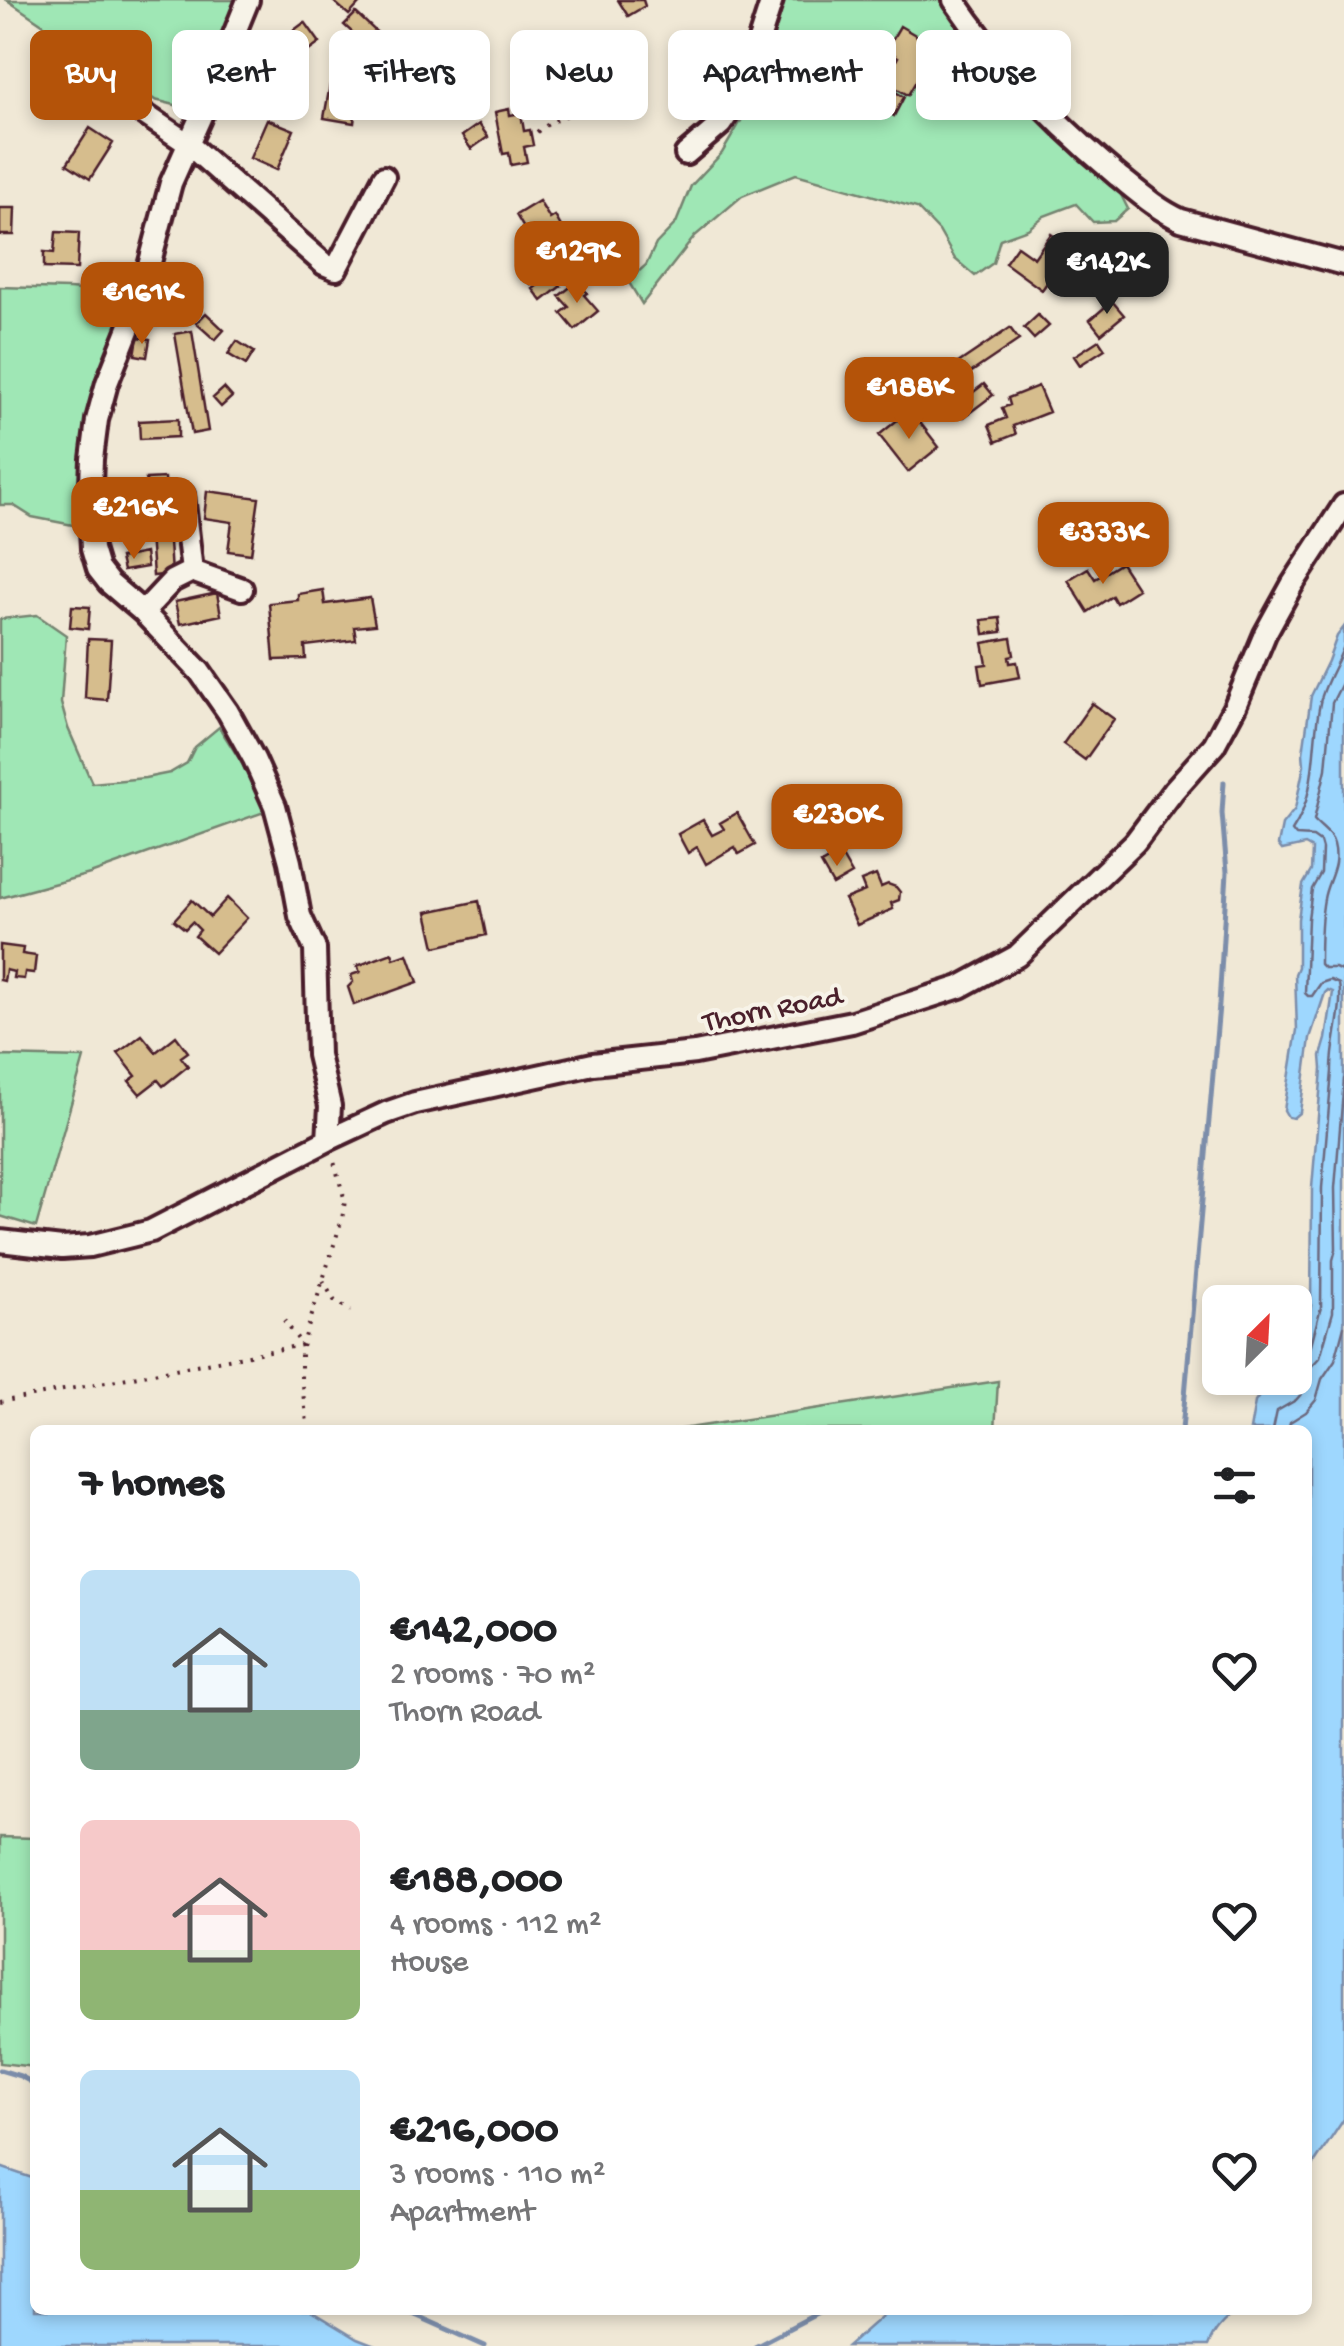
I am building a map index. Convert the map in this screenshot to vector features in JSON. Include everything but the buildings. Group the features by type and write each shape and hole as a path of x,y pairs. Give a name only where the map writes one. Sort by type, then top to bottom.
{"street":[{"path":"248,0 170,182 140,300 106,384 96,420 92,458 92,549 98,569 109,584 144,612 200,672 254,758 275,806 300,916 315,949 318,1055 330,1106 328,1140"},
{"path":"686,154 722,124 742,93 772,0"},
{"path":"954,0 1012,76 1104,164 1163,212 1344,264"},
{"path":"152,119 187,143 324,264 336,270 384,177"},
{"path":"183,496 192,571"},
{"name":"Thorn Road","path":"0,1241 62,1248 90,1246 151,1231 386,1113 450,1094 593,1064 694,1053 852,1022 960,987 1016,956 1134,842 1214,745 1265,634 1344,505"},
{"path":"144,612 172,581 192,571 242,589"}],"path":[{"path":"536,132 554,120"},
{"path":"309,1425 301,1378 302,1345 345,1202 328,1140"},
{"path":"324,1281 334,1300 350,1311"},
{"path":"284,1320 302,1345"},
{"path":"0,1402 302,1345"}],"green space":[{"path":"7,0 235,0 223,30 172,30 172,104 152,98 152,30 51,30"},
{"path":"784,0 942,0 962,30 916,30 916,120 1044,120 1117,187 1128,209 1114,221 1093,222 1076,204 1044,216 1028,229 1000,239 993,263 975,276 955,259 939,231 917,208 796,174 742,196 695,236 642,304 628,281 646,265 656,244 676,223 691,186 722,153 742,120 896,120 896,30 774,30"},
{"path":"0,287 130,294 96,386 83,527 32,517 13,505 0,505"},
{"path":"37,615 66,635 61,703 92,783 170,773 187,763 195,747 219,727 267,811 90,874 0,898 0,619"},
{"path":"0,1056 84,1058 36,1227 0,1216"},
{"path":"998,1381 995,1425 708,1425"},
{"path":"0,1837 30,1838 30,2066 0,2063"}],"water":[{"path":"1344,627 1344,2119 1312,2167 1312,1425 1251,1425 1260,1395 1312,1395 1312,1188 1321,1056 1333,992 1325,993 1310,1038 1300,1112 1288,1117 1284,1110 1297,1030 1298,919 1303,885 1311,871 1312,849 1305,845 1282,850 1278,845 1282,825 1295,809 1311,696"},
{"path":"0,2167 30,2177 30,2315 317,2315 375,2346 0,2346"},
{"path":"883,2315 1232,2315 1208,2346 848,2346"}],"waterway":[{"path":"1182,1425 1219,1005 1227,872 1222,813 1224,782"},
{"path":"0,2070 30,2081"},
{"path":"415,2315 485,2346"},
{"path":"755,2346 814,2315"}]}
